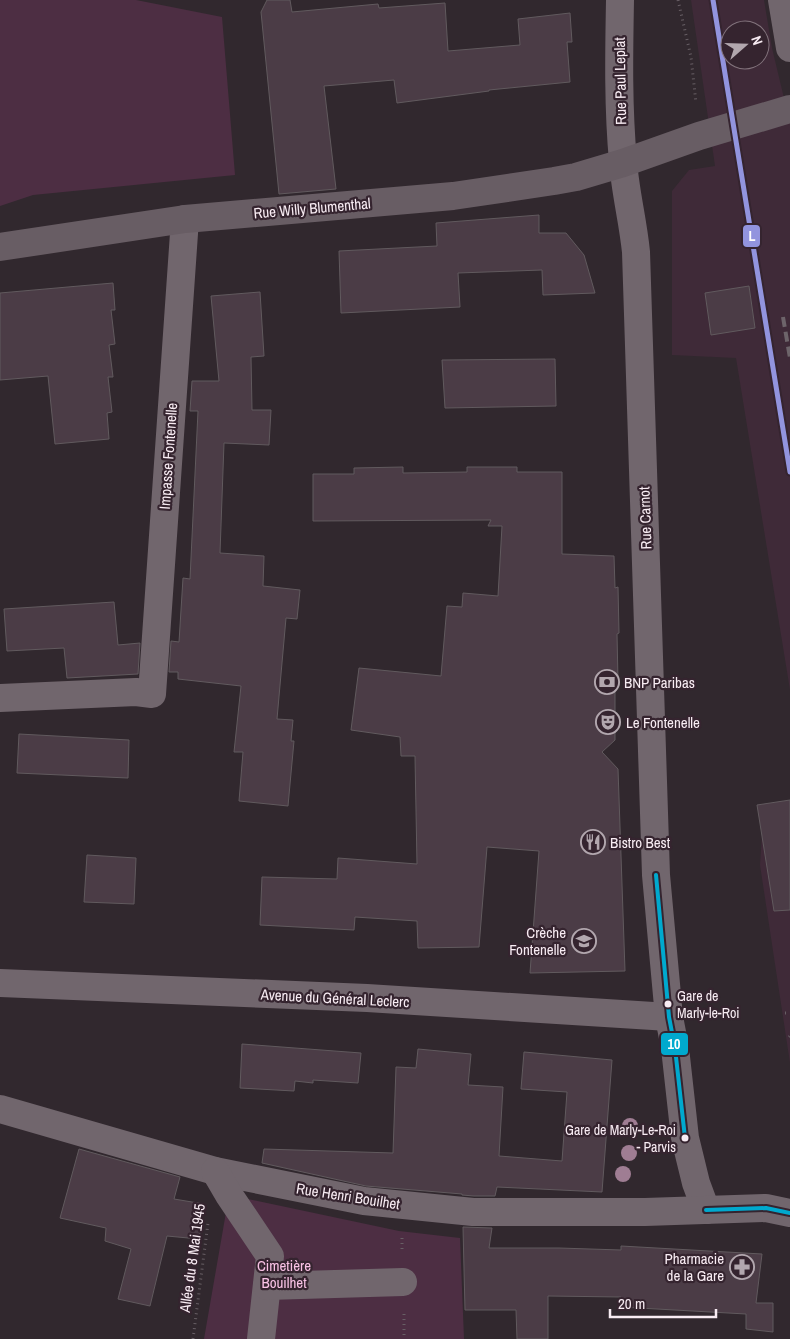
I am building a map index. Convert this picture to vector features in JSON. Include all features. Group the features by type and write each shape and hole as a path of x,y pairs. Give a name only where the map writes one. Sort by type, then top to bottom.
{"main road":[{"name":"Rue Willy Blumenthal","path":"0,247 185,219 453,196 569,178 623,163 699,136 790,110"}],"street":[{"name":"Rue Paul Leplat","path":"620,0 619,90 623,163"},
{"path":"782,0 790,48"},
{"name":"Rue Carnot","path":"623,163 636,252 656,874 670,1017 685,1138 696,1183 706,1210"},
{"name":"Impasse Fontenelle","path":"0,698 136,692 152,694 185,219"},
{"name":"Avenue du Général Leclerc","path":"0,982 367,998 670,1017"},
{"name":"Rue Henri Bouilhet","path":"0,1109 215,1171 364,1201 473,1212 766,1208 790,1214"},
{"path":"215,1171 270,1256 261,1339"},
{"path":"267,1286 403,1282"}],"path":[{"path":"678,0 691,57 699,136"},
{"name":"Allée du 8 Mai 1945","path":"193,1339 208,1222"}],"shaded area":[{"path":"691,0 764,0 767,20 720,20 720,70 770,70 770,36 790,123 790,690 736,358 672,355 672,191 689,170 715,166"},
{"path":"790,800 790,1063 760,865 762,834 757,805"}],"green space":[{"path":"0,0 136,0 222,17 235,175 33,195 0,206"},
{"name":"Cimetière Bouilhet","path":"229,1195 399,1231 460,1238 464,1339 204,1339"}],"building":[{"path":"267,0 290,0 292,12 378,4 379,8 445,3 448,51 520,45 518,19 570,13 572,42 567,42 570,82 489,90 397,103 394,80 324,86 336,189 279,194 261,12"},
{"path":"539,215 539,233 566,233 584,255 595,293 543,295 542,270 458,273 460,307 341,313 339,251 437,246 436,223"},
{"path":"113,283 115,310 111,310 115,344 109,345 113,377 108,377 112,412 107,413 109,439 55,444 48,376 0,380 0,293"},
{"path":"749,286 755,328 711,335 705,293"},
{"path":"260,292 264,356 251,357 252,410 271,410 269,445 224,443 220,553 264,556 263,586 300,590 297,619 286,618 277,719 293,720 291,741 294,741 288,806 239,801 243,752 234,752 241,686 178,679 178,672 169,672 171,641 179,642 183,578 190,579 198,411 190,411 192,381 219,381 211,296"},
{"path":"555,359 556,406 445,408 442,360"},
{"path":"403,467 403,473 467,472 467,467 517,467 517,472 562,472 562,554 614,556 615,588 618,587 619,633 617,634 618,681 615,683 615,740 602,752 618,769 625,971 530,973 539,851 487,847 479,947 418,948 417,921 355,917 354,930 260,925 262,877 337,879 338,858 417,864 415,756 401,756 400,737 351,730 359,668 441,676 447,606 462,607 463,593 498,596 502,526 488,526 491,520 313,521 313,474 354,474 354,468"},
{"path":"114,602 118,645 140,643 138,674 67,678 64,648 7,651 4,609"},
{"path":"19,734 129,740 128,778 17,773"},
{"path":"790,800 790,910 774,911 757,805"},
{"path":"87,855 136,858 134,904 84,902"},
{"path":"242,1044 361,1053 358,1083 313,1080 313,1083 295,1081 294,1091 240,1088"},
{"path":"418,1049 471,1054 468,1085 503,1087 499,1156 562,1161 567,1092 521,1089 524,1052 612,1060 602,1192 497,1187 495,1196 462,1195 366,1186 262,1163 264,1149 393,1153 396,1067 416,1068"},
{"path":"79,1149 180,1177 174,1199 204,1204 199,1239 167,1236 150,1306 118,1299 131,1249 105,1241 106,1228 60,1218"},
{"path":"463,1227 492,1228 489,1248 621,1250 621,1246 762,1254 756,1303 773,1303 773,1332 746,1329 746,1314 621,1307 621,1297 548,1296 548,1339 517,1339 516,1310 465,1310"}],"railway":[{"path":"783,317 790,358"}],"transit line":[{"name":"L","path":"713,0 790,472"},
{"name":"10","path":"656,875 669,1017 675,1048 685,1138"},
{"name":"10","path":"706,1210 766,1208 790,1213"}],"place":[{"name":"BNP Paribas","path":"607,682"},
{"name":"Le Fontenelle","path":"608,722"},
{"name":"Bistro Best","path":"593,842"},
{"name":"Crèche Fontenelle","path":"584,941"},
{"name":"Gare de Marly-le-Roi","path":"668,1004"},
{"name":"Gare de Marly-Le-Roi - Parvis","path":"685,1138"},
{"name":"Pharmacie de la Gare","path":"742,1267"}]}
